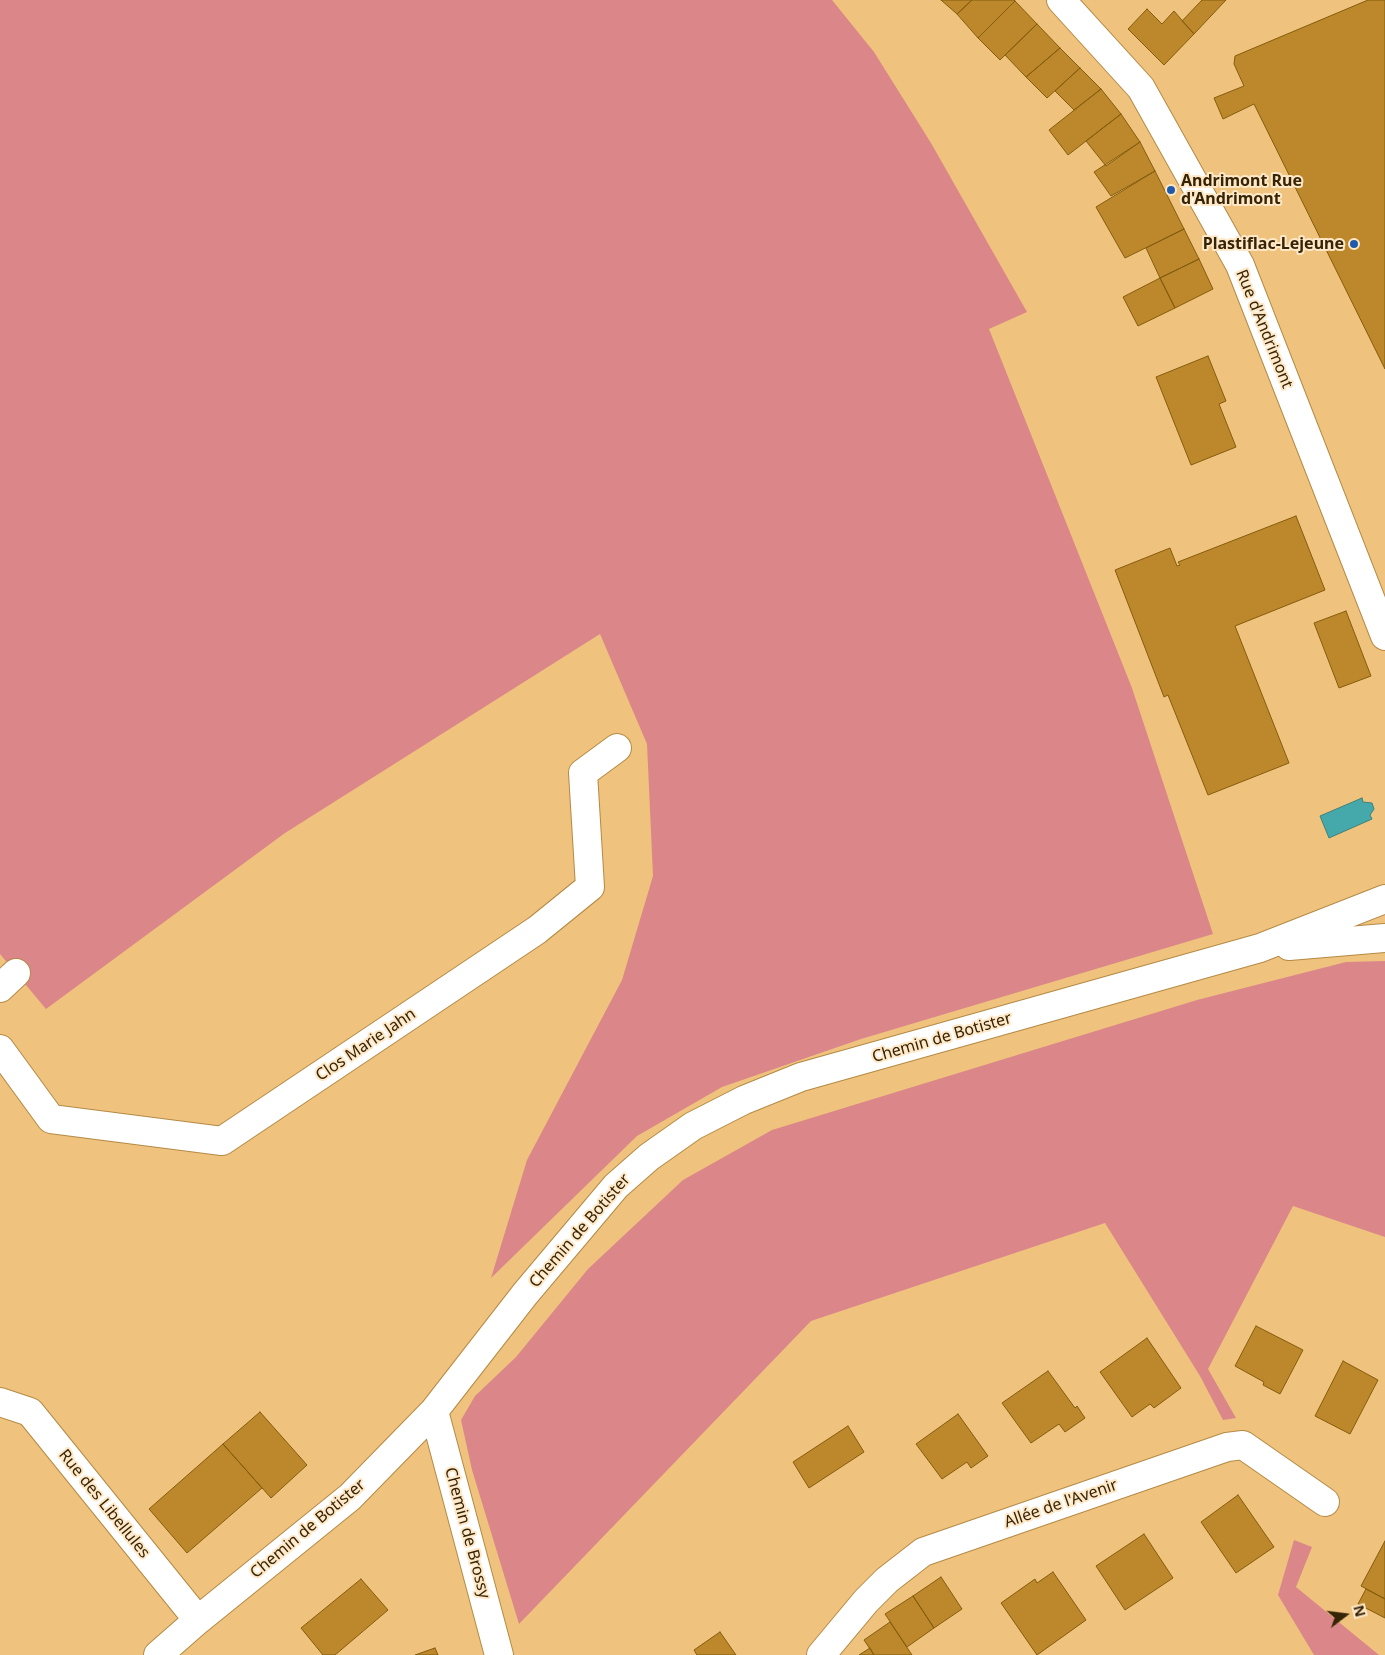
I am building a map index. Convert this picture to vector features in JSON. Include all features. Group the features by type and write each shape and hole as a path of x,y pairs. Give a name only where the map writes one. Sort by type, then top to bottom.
{"street":[{"name":"Rue d'Andrimont","path":"1061,0 1141,88 1240,265 1385,636"},
{"name":"Clos Marie Jahn","path":"0,1049 51,1119 222,1141 538,930 590,887 583,773 617,748"},
{"name":"Chemin de Botister","path":"158,1655 198,1620 350,1497 434,1411 525,1294 616,1186 649,1157 693,1126 744,1100 801,1077 1260,948 1385,899"},
{"name":"Chemin de Botister","path":"1260,948 1385,938"},
{"name":"Rue des Libellules","path":"0,1402 30,1412 198,1620"},
{"name":"Chemin de Brossy","path":"434,1411 499,1655"},
{"name":"Allée de l'Avenir","path":"821,1655 866,1600 905,1564 923,1552 1227,1447 1243,1444 1325,1502"}],"shaded area":[{"path":"0,0 832,0 874,52 931,143 1027,312 989,329 1132,688 1213,934 861,1039 722,1087 637,1136 491,1278 527,1160 622,980 653,876 647,744 600,634 285,833 46,1009 0,954"},
{"path":"1385,961 1385,1237 1293,1206 1208,1369 1236,1418 1223,1420 1200,1376 1105,1223 811,1321 519,1624 472,1470 461,1420 475,1396 516,1357 588,1269 683,1180 772,1130 1197,1000 1346,962"},
{"path":"1294,1540 1312,1547 1296,1587 1379,1655 1314,1655 1278,1595"}],"water":[{"path":"1362,798 1363,802 1372,803 1374,809 1370,815 1372,819 1329,838 1320,816"}],"building":[{"path":"941,0 972,0 957,14"},
{"path":"972,0 1015,1 978,38 957,14"},
{"path":"1202,0 1226,0 1194,34 1182,21"},
{"name":"Plastiflac-Lejeune","path":"1368,0 1385,0 1385,369 1254,104 1223,119 1214,98 1244,86 1234,64 1235,56"},
{"path":"1015,1 1037,24 1000,60 978,38"},
{"path":"1147,9 1162,24 1174,11 1194,34 1164,65 1128,29"},
{"path":"1037,24 1060,48 1026,77 1005,55"},
{"path":"1060,48 1080,68 1047,98 1026,77"},
{"path":"1080,68 1101,89 1074,110 1055,91"},
{"path":"1101,89 1121,114 1068,155 1049,130"},
{"path":"1121,114 1140,142 1106,166 1086,141"},
{"path":"1140,142 1155,171 1111,196 1094,172"},
{"path":"1155,171 1184,229 1125,258 1096,207"},
{"path":"1184,229 1199,259 1160,278 1146,248"},
{"path":"1199,259 1213,289 1175,308 1160,278"},
{"path":"1160,278 1175,308 1138,326 1123,297"},
{"path":"1208,356 1226,401 1219,404 1236,447 1191,465 1156,377"},
{"path":"1296,516 1325,590 1235,626 1289,763 1208,795 1168,695 1164,697 1115,570 1170,548 1177,566 1180,565 1178,562"},
{"path":"1346,611 1371,676 1339,688 1314,623"},
{"path":"1256,1326 1303,1350 1280,1394 1263,1385 1264,1382 1235,1366"},
{"path":"1147,1338 1181,1388 1154,1408 1150,1404 1132,1417 1100,1372"},
{"path":"1343,1361 1378,1380 1350,1434 1315,1416"},
{"path":"1048,1371 1075,1408 1077,1406 1085,1418 1065,1432 1059,1424 1031,1443 1002,1403"},
{"path":"260,1412 307,1465 271,1498 223,1444"},
{"path":"958,1414 988,1456 971,1468 967,1462 942,1479 916,1444"},
{"path":"848,1426 864,1452 809,1488 793,1462"},
{"path":"223,1444 262,1488 187,1553 149,1509"},
{"path":"1238,1495 1274,1547 1236,1573 1201,1522"},
{"path":"1144,1534 1173,1578 1125,1610 1096,1566"},
{"path":"1385,1541 1385,1599 1361,1586"},
{"path":"1053,1572 1086,1620 1037,1655 1001,1603 1035,1579 1037,1583"},
{"path":"941,1577 962,1609 934,1628 913,1596"},
{"path":"361,1579 388,1610 335,1655 323,1655 301,1628"},
{"path":"1366,1589 1385,1599 1385,1618 1358,1604"},
{"path":"913,1596 934,1628 907,1647 885,1614"},
{"path":"890,1622 912,1655 874,1655 864,1640"},
{"path":"720,1632 736,1655 697,1655 694,1650"},
{"path":"435,1648 438,1655 415,1655"},
{"path":"870,1648 874,1655 859,1655"}],"place":[{"name":"Andrimont Rue d'Andrimont","path":"1171,190"},
{"name":"Plastiflac-Lejeune","path":"1354,244"}]}
